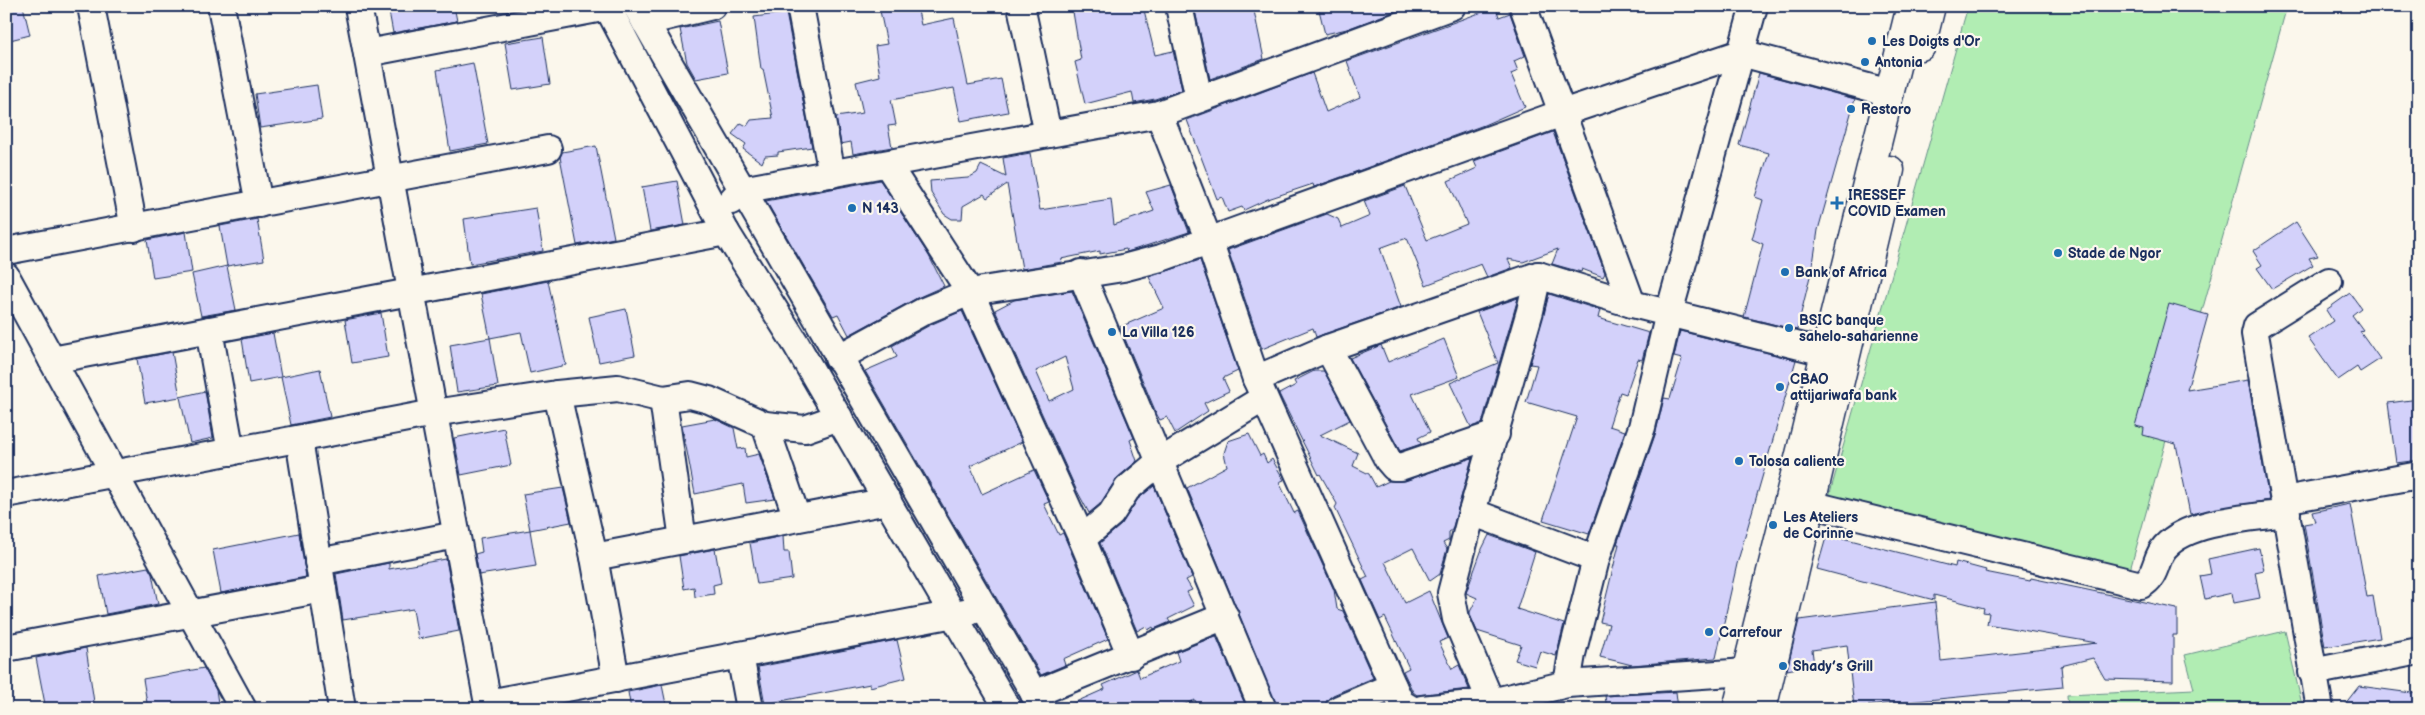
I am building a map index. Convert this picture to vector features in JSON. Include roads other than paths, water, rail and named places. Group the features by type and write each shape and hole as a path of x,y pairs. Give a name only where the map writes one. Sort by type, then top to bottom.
{"highway":[{"path":"1737,709 1911,6"},
{"path":"1762,709 1809,504 1930,6"}],"street":[{"path":"91,6 134,228"},
{"path":"221,6 258,204"},
{"path":"358,6 488,706 616,678 983,609"},
{"path":"712,6 640,14 1038,701 1131,656 1225,616"},
{"path":"800,6 832,174"},
{"path":"1021,6 1048,134"},
{"path":"1180,6 1199,99"},
{"path":"741,190 1159,114 1452,6"},
{"path":"1523,6 1632,304"},
{"path":"1568,684 1572,654 1596,559 1642,427 1669,313 1754,6"},
{"path":"367,53 607,7 722,223 839,417 1008,709"},
{"path":"838,358 924,311 970,292 1122,268 1161,258 1562,113 1741,53 1890,94"},
{"path":"1159,114 1209,241 1260,389 1401,703 1411,709"},
{"path":"6,251 548,149"},
{"path":"887,164 970,292 1082,539 1131,656"},
{"path":"52,360 411,292 722,223 741,190"},
{"path":"1081,273 1263,709"},
{"path":"1082,539 1111,514 1127,489 1159,462 1260,389 1328,348 1538,275 1632,304 1824,352"},
{"path":"1491,702 1456,619 1452,601 1456,570 1496,434 1538,275"},
{"path":"6,276 243,709"},
{"path":"2320,709 2312,672 2286,507 2254,334 2258,326 2329,281"},
{"path":"209,330 231,452"},
{"path":"1328,348 1388,460 1394,467 1400,467 1496,434"},
{"path":"6,494 434,413 558,394 618,388 663,399 690,395 709,400 766,425 805,429 839,417"},
{"path":"558,394 594,557 616,678"},
{"path":"663,399 683,540"},
{"path":"766,425 797,518"},
{"path":"299,439 342,709"},
{"path":"1809,504 2141,585 2153,576 2164,547 2194,527 2419,475"},
{"path":"594,557 888,501"},
{"path":"1472,512 1596,559"},
{"path":"318,562 456,535"},
{"path":"6,648 323,589"},
{"path":"2312,672 2419,651"},
{"path":"740,655 750,709"},
{"path":"1422,709 1491,702 1568,684 1747,672"},
{"path":"1338,709 1393,686"}],"place":[{"name":"Les Doigts d'Or","path":"1872,41"},
{"name":"Antonia","path":"1865,62"},
{"name":"Restoro","path":"1851,109"},
{"name":"IRESSEF COVID Examen","path":"1837,203"},
{"name":"N 143","path":"852,208"},
{"name":"Stade de Ngor","path":"2058,253"},
{"name":"Bank of Africa","path":"1785,272"},
{"name":"BSIC banque sahelo-saharienne","path":"1789,328"},
{"name":"La Villa 126","path":"1112,332"},
{"name":"CBAO attijariwafa bank","path":"1780,387"},
{"name":"Tolosa caliente","path":"1739,461"},
{"name":"Les Ateliers de Corinne","path":"1773,525"},
{"name":"Carrefour","path":"1709,632"},
{"name":"Shady’s Grill","path":"1783,666"}]}
